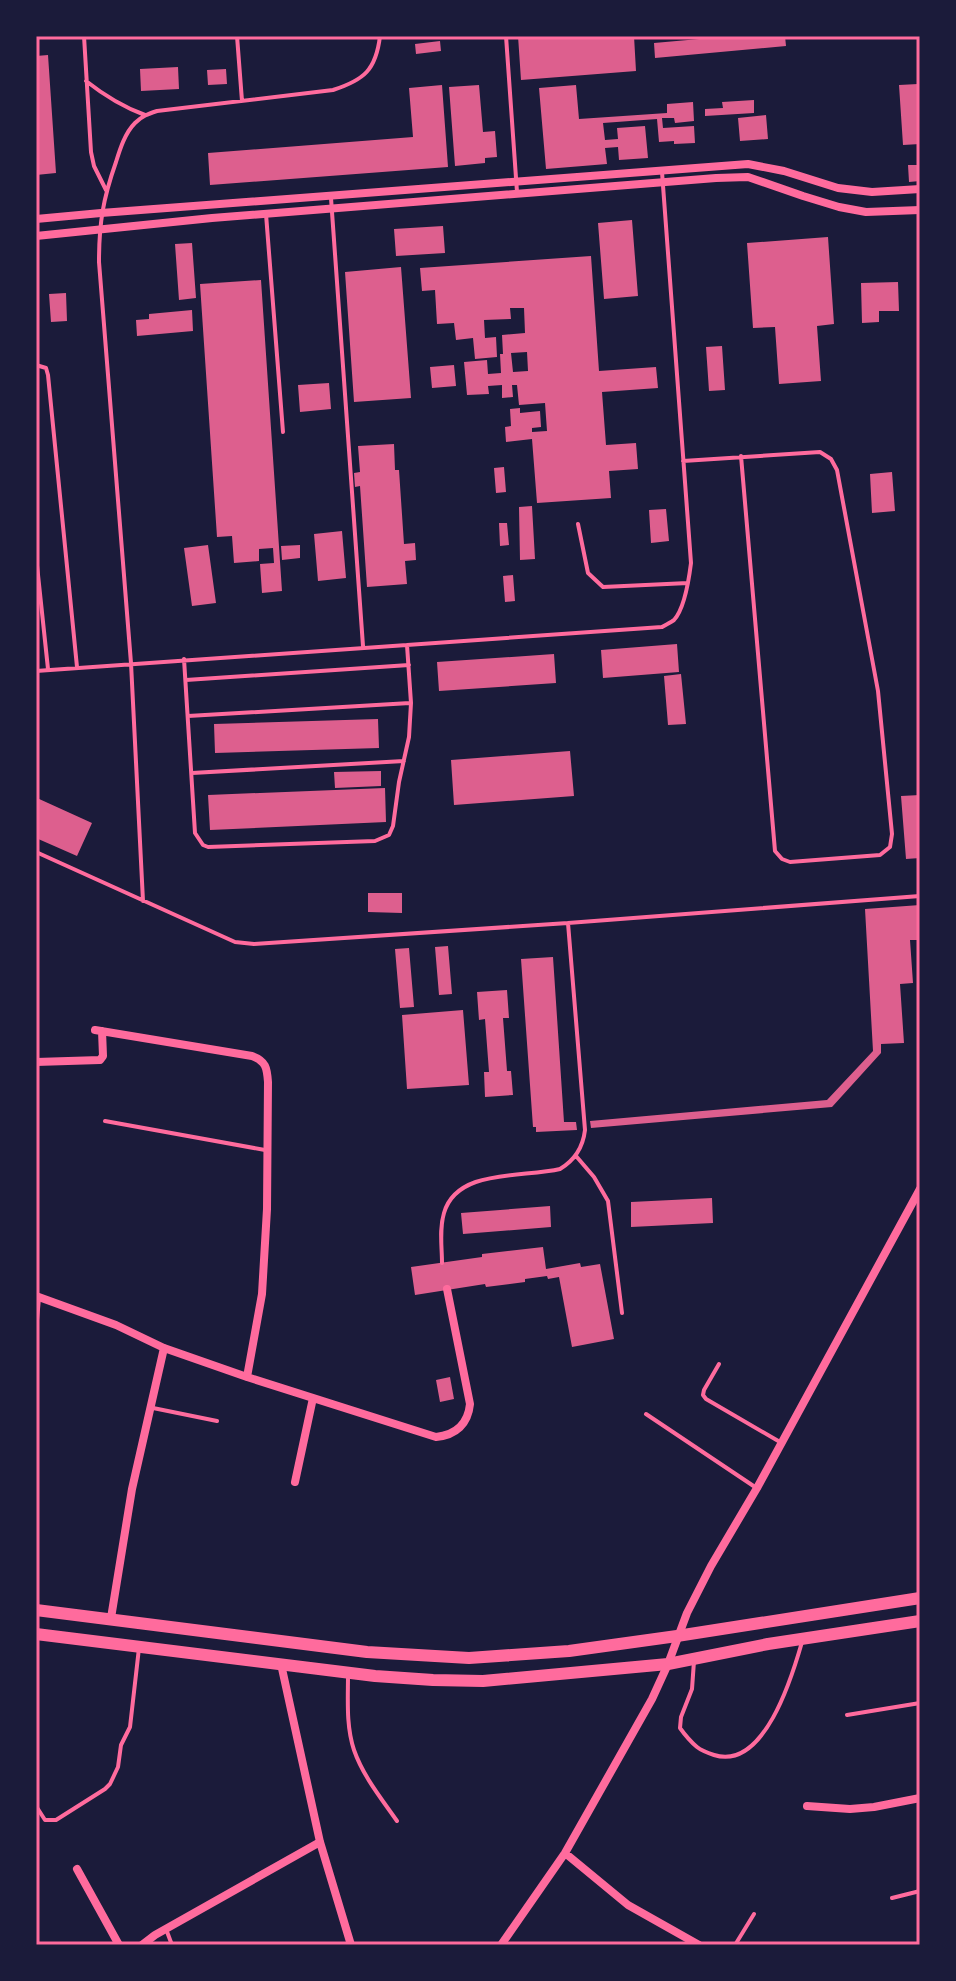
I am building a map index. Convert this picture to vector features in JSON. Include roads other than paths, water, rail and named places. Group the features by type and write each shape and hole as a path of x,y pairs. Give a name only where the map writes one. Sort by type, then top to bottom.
{"main road":[{"path":"36,1610 367,1652 469,1658 569,1651 920,1598"},
{"path":"36,1634 348,1672 483,1681 668,1664 920,1621"}],"street":[{"path":"36,219 748,164 784,171 838,188 872,192 920,189"},
{"path":"36,236 212,218 748,177 847,209 866,212 920,210"},
{"path":"36,1062 100,1060 103,1056 98,1030 252,1056 264,1061 268,1070 267,1209 262,1294 247,1377"},
{"path":"501,1945 565,1853 652,1699 687,1613 711,1566 782,1443 920,1189"},
{"path":"38,1297 116,1325 164,1348 436,1437 447,1436 464,1425 470,1404 447,1289"},
{"path":"111,1618 132,1489 164,1348"},
{"path":"295,1482 313,1398"},
{"path":"281,1664 320,1842 351,1945"},
{"path":"807,1806 850,1809 920,1798"},
{"path":"142,1945 320,1842"},
{"path":"565,1853 628,1905 699,1945"},
{"path":"77,1869 119,1945"}],"lane":[{"path":"84,36 94,166 106,190"},
{"path":"237,36 242,101"},
{"path":"143,901 131,663 99,262 99,230 106,190 122,143 133,125 145,115 333,90 354,84 367,73 375,60 380,36"},
{"path":"506,36 517,195"},
{"path":"86,81 126,108 145,115"},
{"path":"36,671 662,627 673,621 680,610 691,563 662,170"},
{"path":"331,195 363,646"},
{"path":"266,214 283,432"},
{"path":"36,365 46,368 48,375 77,667"},
{"path":"683,461 741,456 820,452 831,459 837,470 878,691 892,834 890,847 880,855 790,862 775,851 741,456"},
{"path":"578,524 588,573 603,587 688,583"},
{"path":"36,556 48,669"},
{"path":"184,659 195,833 203,845 375,841 389,835 393,826 397,790 409,737 411,703 407,644"},
{"path":"186,680 409,665"},
{"path":"188,716 411,703"},
{"path":"192,773 404,761"},
{"path":"36,852 235,942 254,944 920,896"},
{"path":"442,1263 443,1214 456,1192 471,1182 484,1179 560,1169 576,1156 581,1146 585,1130 568,923"},
{"path":"105,1121 268,1151"},
{"path":"576,1156 594,1177 608,1201 622,1313"},
{"path":"36,1331 38,1297"},
{"path":"719,1364 704,1390 706,1399 782,1443"},
{"path":"151,1407 217,1421"},
{"path":"646,1414 757,1488"},
{"path":"694,1659 692,1689 680,1728 698,1748 724,1758 746,1752 761,1736 790,1683 803,1639"},
{"path":"36,1806 45,1820 56,1820 110,1784 130,1727 139,1646"},
{"path":"348,1672 349,1724 354,1749 365,1775 397,1821"},
{"path":"847,1715 920,1703"},
{"path":"892,1898 920,1891"},
{"path":"735,1945 754,1914"},
{"path":"166,1929 172,1945"}]}
